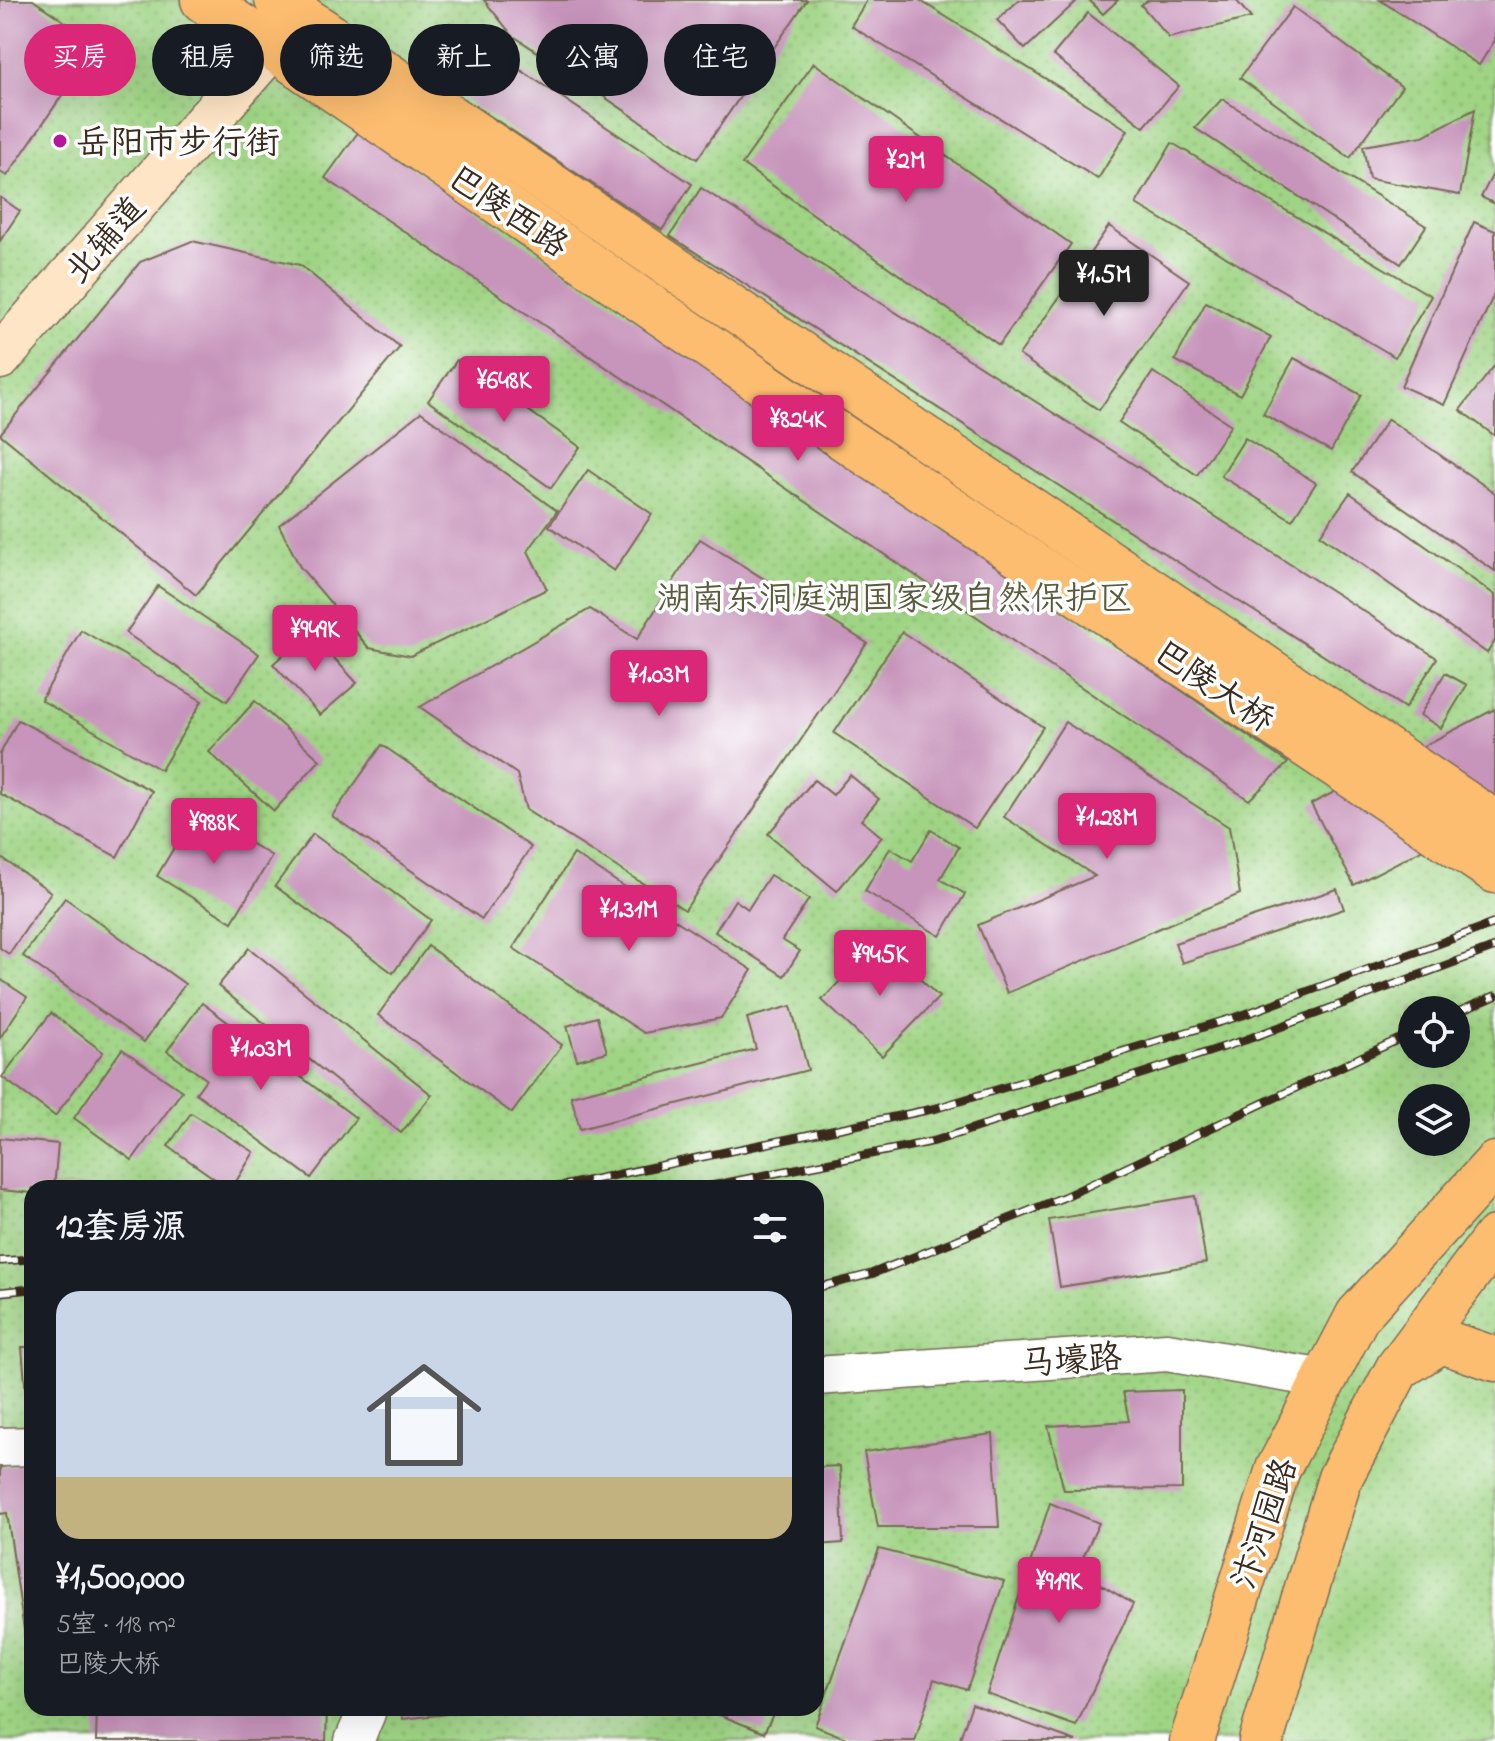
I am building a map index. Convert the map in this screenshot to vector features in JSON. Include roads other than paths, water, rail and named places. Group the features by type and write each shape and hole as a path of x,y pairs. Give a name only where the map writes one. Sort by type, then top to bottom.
{"main road":[{"name":"巴陵西路","path":"203,0 815,419"},
{"name":"巴陵西路","path":"306,7 840,381"},
{"path":"271,48 306,7"},
{"name":"北辅道","path":"0,357 271,48"},
{"name":"巴陵大桥","path":"840,381 1495,823"},
{"name":"巴陵大桥","path":"815,419 1495,871"},
{"name":"汴河园路","path":"1192,1741 1278,1469 1324,1379 1358,1315 1495,1164"},
{"name":"汴河园路","path":"1261,1741 1340,1478 1398,1368 1495,1238"},
{"path":"1398,1368 1441,1341 1495,1359"}],"street":[{"name":"马壕路","path":"824,1375 1167,1352 1324,1379"},
{"path":"0,1447 24,1446"},
{"path":"354,1741 365,1716"}],"railway":[{"path":"591,1180 937,1108 1243,1015 1495,923"},
{"path":"741,1180 935,1141 1245,1040 1495,947"},
{"path":"1470,1007 1495,996"},
{"path":"824,1286 871,1274 1064,1197 1398,1040"},
{"path":"0,1261 24,1260"},
{"path":"0,1292 24,1290"}],"place":[{"name":"岳阳市步行街","path":"60,141"}],"park label":[{"name":"湖南东洞庭湖国家级自然保护区","path":"895,597"}]}
